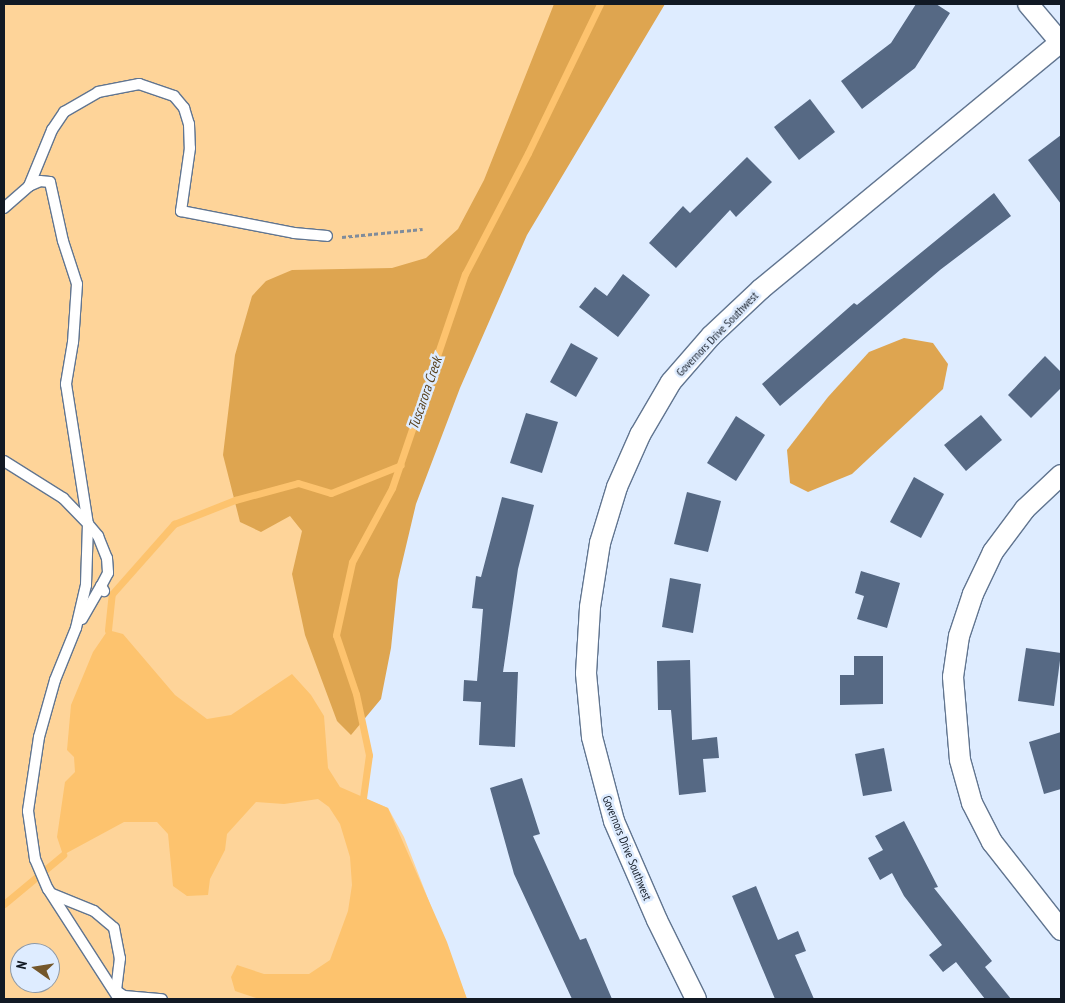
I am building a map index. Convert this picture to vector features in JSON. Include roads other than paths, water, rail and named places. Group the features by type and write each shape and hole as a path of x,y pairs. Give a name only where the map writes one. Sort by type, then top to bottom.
{"street":[{"path":"1028,4 1061,42"},
{"name":"Governors Drive Southwest","path":"696,999 657,920 614,821 592,737 586,673 590,607 600,543 617,487 640,435 671,382 711,336 761,289 1061,42"},
{"path":"1061,475 1026,509 993,552 973,594 959,636 953,677 960,760 972,803 992,842 1061,930"}],"lane":[{"path":"29,186 52,130 64,112 98,92 139,84 174,96 184,108 189,124 190,148 181,211 294,233 327,236"},
{"path":"4,208 29,186 40,181 50,182 63,241 77,284 73,342 66,384 88,524 86,585 76,628 55,680 39,737 28,811 35,859 50,892 78,941 117,993 124,996 162,999"},
{"path":"4,461 63,498 98,536 107,558 108,573 103,589 76,628"},
{"path":"50,892 88,908 114,928 120,958 117,993"}],"waterway":[{"name":"Tuscarora Creek","path":"363,798 369,755 356,694 336,635 352,562 392,488 465,274 528,153 600,4"},
{"path":"108,630 112,594 174,524 235,500 298,483 331,493 401,465"},
{"path":"4,904 63,855"}]}
